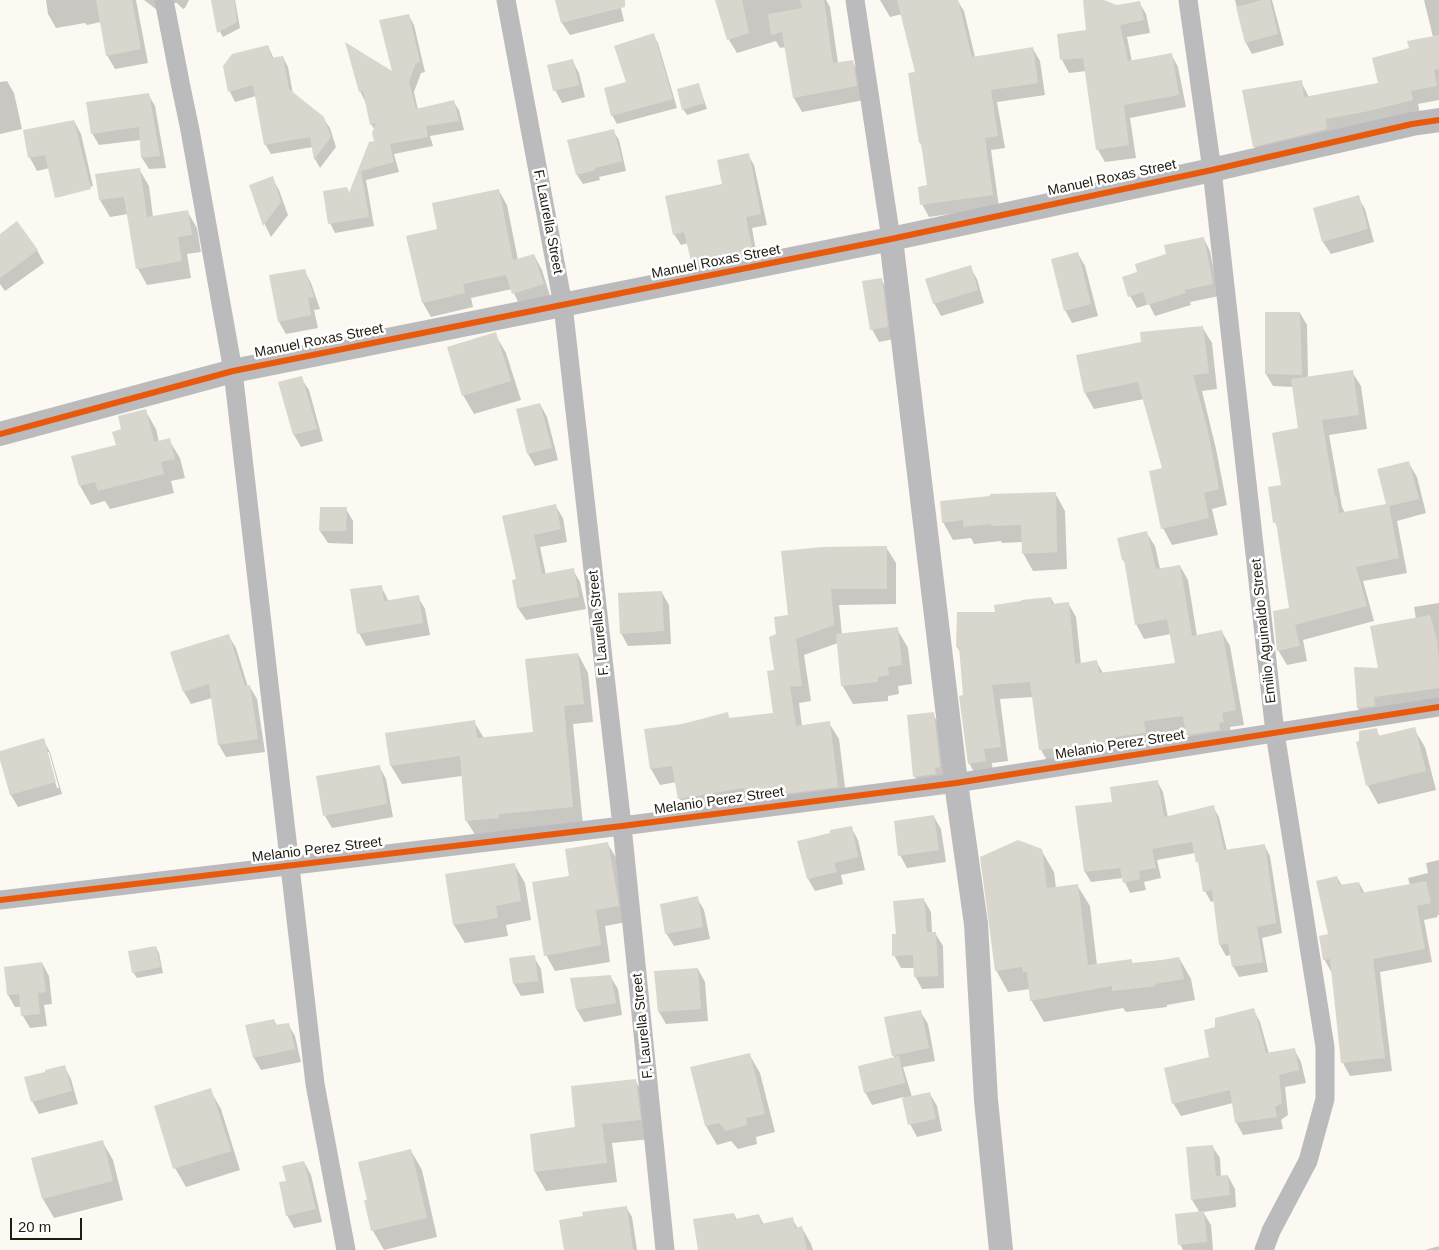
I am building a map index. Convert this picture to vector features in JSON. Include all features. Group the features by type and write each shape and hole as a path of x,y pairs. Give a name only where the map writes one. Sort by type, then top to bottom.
{"street":[{"path":"164,0 190,130 233,371 315,1084 346,1250"},
{"name":"F. Laurella Street","path":"506,0 563,305 622,826 665,1250"},
{"path":"855,0 891,239 956,783 976,924 986,1100 1001,1250"},
{"name":"Emilio Aguinaldo Street","path":"1188,0 1212,170 1275,733 1325,1047 1325,1099 1308,1161 1271,1231 1264,1250"},
{"name":"Manuel Roxas Street","path":"0,434 233,371 891,239 1212,170 1412,124 1439,120"},
{"name":"Melanio Perez Street","path":"0,900 622,826 956,783 1439,706"}],"building":[{"path":"96,0 132,0 141,49 106,56"},
{"path":"211,0 234,0 237,22 217,33"},
{"path":"555,0 625,0 625,7 561,23"},
{"path":"715,0 742,0 749,33 727,40"},
{"path":"800,0 824,0 833,63 853,60 857,86 793,98 782,32 771,35 768,14 802,8"},
{"path":"897,0 958,0 972,57 1033,47 1038,83 991,90 998,136 985,138 993,195 920,205 918,187 927,185 908,73 915,72"},
{"path":"1083,0 1104,0 1117,5 1140,1 1144,20 1120,25 1128,61 1172,53 1179,95 1124,105 1129,145 1096,150 1083,58 1060,60 1057,34 1086,30"},
{"path":"1262,0 1270,0 1278,34 1245,43 1236,7"},
{"path":"409,14 420,62 416,63 409,82 416,109 454,100 459,121 426,126 428,137 390,144 394,162 361,171 369,217 328,224 323,191 347,187 349,193 369,142 374,141 372,133 376,123 370,125 363,91 359,92 345,42 392,71 379,20"},
{"path":"654,33 673,99 611,116 604,88 626,82 614,46"},
{"path":"1439,35 1439,69 1434,70 1437,86 1411,91 1413,100 1326,119 1327,129 1253,147 1242,90 1302,80 1304,97 1378,83 1372,58 1409,48 1407,41"},
{"path":"268,45 272,58 283,56 289,89 324,117 331,137 314,160 310,137 264,145 253,85 228,92 223,66 232,54"},
{"path":"573,59 579,85 553,91 547,65"},
{"path":"699,83 704,103 682,110 677,89"},
{"path":"149,93 160,156 141,158 139,127 91,134 86,102"},
{"path":"74,120 91,189 55,198 45,155 28,158 23,130"},
{"path":"614,129 622,161 576,175 567,140"},
{"path":"749,153 761,214 746,217 753,253 692,265 684,232 673,235 665,196 722,184 717,160"},
{"path":"140,168 147,217 188,210 192,235 178,237 182,261 136,269 124,197 99,200 95,174"},
{"path":"273,176 281,202 263,226 249,185"},
{"path":"499,189 513,260 534,254 544,284 512,294 506,275 463,284 465,293 422,303 406,236 437,229 432,203"},
{"path":"1359,195 1368,229 1322,242 1313,208"},
{"path":"17,221 38,250 0,278 0,234"},
{"path":"1204,237 1213,284 1184,290 1186,293 1147,305 1143,292 1128,297 1122,277 1137,272 1135,264 1166,254 1164,245"},
{"path":"1078,252 1091,304 1064,311 1051,259"},
{"path":"971,265 978,290 933,304 925,279"},
{"path":"305,269 314,297 308,298 311,315 278,322 269,275"},
{"path":"882,278 888,327 870,330 862,281"},
{"path":"1265,312 1300,312 1302,375 1265,374"},
{"path":"1203,326 1209,373 1193,375 1208,431 1219,489 1204,493 1209,518 1161,529 1149,471 1162,468 1138,382 1084,393 1076,355 1141,342 1140,332"},
{"path":"496,332 511,381 462,396 447,347"},
{"path":"1353,370 1359,415 1322,420 1339,513 1386,504 1377,469 1409,461 1419,499 1389,506 1399,558 1356,567 1367,606 1295,625 1300,646 1277,651 1273,611 1289,608 1276,522 1273,523 1268,487 1281,485 1272,433 1298,428 1291,379"},
{"path":"302,376 317,429 293,435 278,382"},
{"path":"540,403 552,448 527,454 516,409"},
{"path":"146,409 154,442 170,438 175,459 161,462 164,474 98,491 95,482 79,486 71,456 116,445 112,432 121,429 118,416"},
{"path":"1056,492 1057,552 1022,554 1021,525 991,526 991,524 963,527 963,520 942,523 940,501 990,496 990,494"},
{"path":"556,504 561,529 534,535 542,574 574,568 579,597 517,608 512,580 516,579 502,516"},
{"path":"320,507 347,507 346,531 319,531"},
{"path":"1147,531 1156,569 1180,565 1192,636 1222,630 1236,710 1222,713 1224,722 1219,723 1220,730 1186,735 1183,716 1144,721 1146,733 1106,738 1107,744 1039,750 1030,682 992,685 1001,747 984,749 986,761 968,764 959,696 963,695 959,647 956,647 957,612 995,612 994,605 1051,597 1052,604 1069,602 1075,664 1097,660 1099,673 1175,663 1167,619 1135,625 1124,560 1122,560 1117,538"},
{"path":"887,546 887,589 831,589 834,625 796,639 802,686 790,687 796,726 830,721 838,787 745,799 744,788 678,799 672,766 650,769 644,729 682,724 728,712 729,718 773,713 767,671 774,670 769,637 776,634 774,617 788,615 781,551 822,547"},
{"path":"382,585 384,601 419,595 423,623 357,634 350,589"},
{"path":"662,591 664,631 620,634 618,593"},
{"path":"1430,615 1437,641 1439,688 1374,697 1375,706 1357,708 1354,667 1378,668 1370,626"},
{"path":"898,627 902,665 888,667 889,675 878,677 878,682 841,686 836,634"},
{"path":"229,634 245,686 250,685 258,739 218,745 209,684 183,692 170,652"},
{"path":"578,653 584,704 564,706 573,807 499,814 499,818 465,821 460,756 390,766 385,733 475,720 477,738 533,732 525,659"},
{"path":"934,712 940,767 935,768 936,774 913,777 907,715"},
{"path":"1415,727 1426,771 1366,786 1356,742 1359,741 1359,731 1377,728 1378,736"},
{"path":"44,738 56,782 10,795 0,760 0,751"},
{"path":"380,765 387,804 323,816 316,776"},
{"path":"1158,780 1164,817 1214,805 1224,850 1265,844 1276,923 1257,927 1263,962 1232,967 1228,944 1219,945 1212,890 1203,892 1198,862 1196,863 1192,842 1152,849 1156,868 1139,871 1140,879 1123,883 1120,868 1084,872 1075,806 1112,802 1110,787"},
{"path":"934,815 939,850 898,856 894,821"},
{"path":"852,826 858,857 834,863 837,872 807,879 797,841 830,833 830,830"},
{"path":"1018,840 1042,849 1047,888 1078,884 1088,965 1132,959 1132,963 1179,957 1184,979 1155,984 1156,986 1112,991 1112,986 1030,1001 1027,972 1023,972 1022,967 995,971 980,857"},
{"path":"608,842 619,906 596,910 601,945 544,956 532,882 569,876 565,849"},
{"path":"515,863 521,901 496,906 498,918 453,925 445,874"},
{"path":"1337,876 1339,885 1359,882 1361,893 1426,881 1431,903 1417,906 1425,949 1373,959 1385,1058 1341,1063 1330,959 1323,960 1319,936 1328,934 1316,881"},
{"path":"698,896 703,927 665,934 660,904"},
{"path":"924,898 927,932 936,932 938,976 914,977 913,955 892,956 892,934 896,934 893,901"},
{"path":"156,946 161,967 132,973 128,951"},
{"path":"535,955 538,981 513,984 509,958"},
{"path":"42,962 46,992 38,993 40,1014 21,1016 19,994 7,995 4,967"},
{"path":"698,968 701,1009 658,1012 654,971"},
{"path":"611,975 616,1003 576,1010 570,978"},
{"path":"1254,1008 1266,1053 1295,1048 1299,1070 1279,1075 1282,1103 1275,1107 1277,1117 1235,1123 1230,1090 1172,1104 1164,1068 1209,1057 1204,1030 1215,1027 1215,1018"},
{"path":"921,1010 929,1048 892,1056 884,1017"},
{"path":"274,1019 275,1025 289,1023 295,1049 253,1058 245,1025"},
{"path":"750,1053 765,1114 746,1118 747,1125 726,1131 719,1123 705,1126 690,1067"},
{"path":"899,1056 905,1083 864,1093 858,1066"},
{"path":"65,1065 72,1091 31,1102 24,1077"},
{"path":"636,1079 641,1120 602,1124 607,1163 534,1172 530,1134 575,1127 571,1086"},
{"path":"211,1088 231,1151 173,1169 154,1106"},
{"path":"930,1092 936,1119 908,1125 902,1098"},
{"path":"103,1140 113,1181 42,1199 31,1158"},
{"path":"1213,1145 1216,1176 1228,1175 1230,1195 1191,1200 1186,1147"},
{"path":"411,1149 427,1218 371,1231 364,1200 367,1200 358,1162"},
{"path":"304,1161 316,1209 286,1216 279,1182 286,1181 282,1166"},
{"path":"627,1206 633,1250 564,1250 559,1220 583,1216 582,1212"},
{"path":"1204,1211 1207,1242 1178,1245 1175,1214"},
{"path":"734,1213 735,1219 759,1214 761,1224 793,1217 795,1228 802,1226 807,1250 698,1250 693,1219"}],"cycle path":[{"path":"0,434 233,371 891,239 1212,170 1412,124 1439,120"},
{"path":"0,900 622,826 956,783 1439,707"}]}
